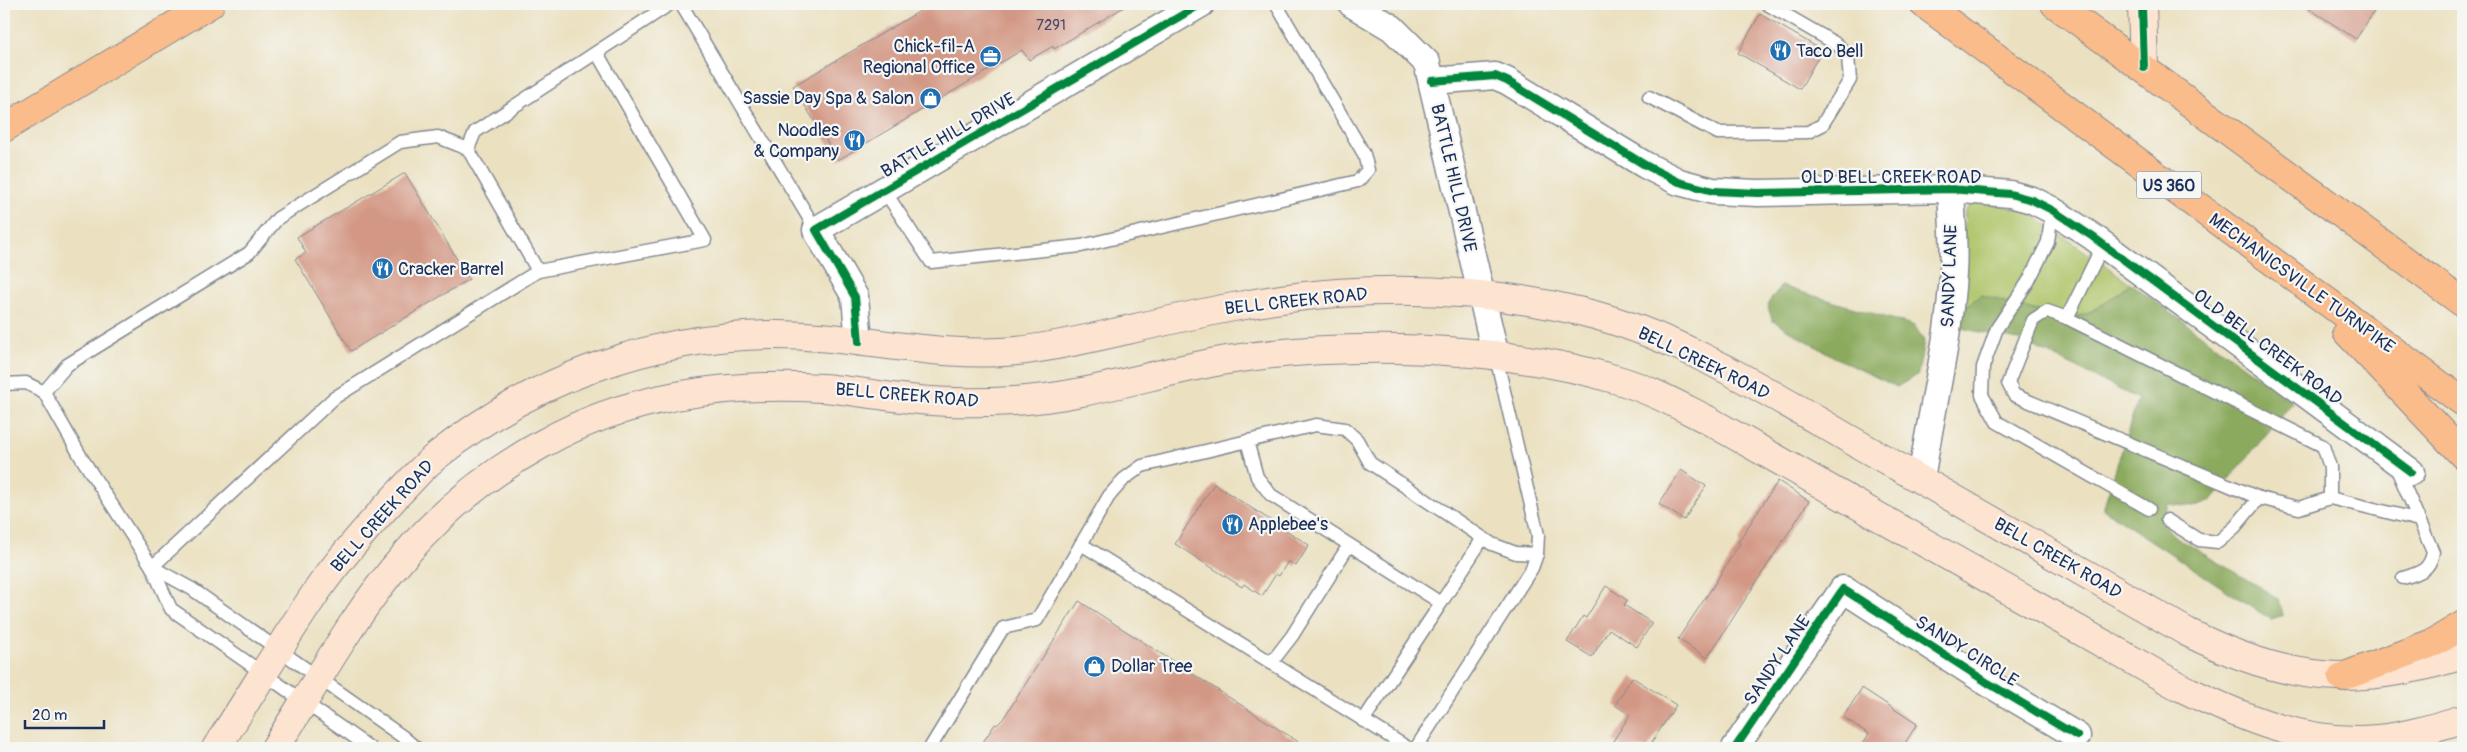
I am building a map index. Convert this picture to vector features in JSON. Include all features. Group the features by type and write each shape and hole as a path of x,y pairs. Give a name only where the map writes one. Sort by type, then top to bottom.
{"highway":[{"path":"4,128 210,4"},
{"name":"MECHANICSVILLE TURNPIKE","path":"1924,4 2463,402"},
{"path":"2056,4 2463,303"},
{"path":"2296,278 2463,455"},
{"path":"2342,677 2435,642 2463,625"}],"main road":[{"path":"2142,4 2144,68"},
{"name":"BELL CREEK ROAD","path":"216,748 320,586 369,525 434,457 473,428 525,398 592,368 650,349 693,342 771,335 833,338 946,352 1016,351 1056,346 1217,310 1274,300 1337,293 1413,291 1481,296 1583,312 1629,327 1737,376 2220,649 2286,670 2342,677 2376,676 2422,668 2463,655"},
{"name":"BELL CREEK ROAD","path":"275,748 369,601 406,554 446,513 492,476 541,444 612,413 665,398 720,388 772,386 825,388 912,399 972,403 1020,401 1079,392 1228,360 1364,348 1420,350 1496,357 1582,371 1621,381 1658,395 1706,419 2178,686 2255,721 2294,732 2331,738 2378,739 2424,730 2463,719"}],"street":[{"name":"BATTLE HILL DRIVE","path":"816,230 1201,4"},
{"name":"BATTLE HILL DRIVE","path":"1352,4 1392,28 1427,63 1496,357"},
{"name":"OLD BELL CREEK ROAD","path":"1432,81 1495,76 1507,81 1645,165 1679,182 1713,191 1758,193 1951,189 2010,194 2032,200 2052,210 2103,245 2402,465"},
{"name":"SANDY LANE","path":"1921,480 1935,391 1946,340 1953,272 1951,189"},
{"path":"816,230 855,297 859,342"},
{"name":"SANDY LANE","path":"1735,748 1843,589"},
{"name":"SANDY CIRCLE","path":"1843,589 1988,683 2077,736"}],"lane":[{"path":"468,149 475,132 670,4"},
{"path":"681,4 816,230"},
{"path":"884,190 931,262 1081,246 1358,181 1368,170 1364,154 1276,4"},
{"path":"1649,97 1718,132 1808,132 1822,125 1850,80 1848,57 1838,45 1767,4"},
{"path":"152,567 334,398 538,271 705,240 597,53"},
{"path":"44,392 67,365 249,254 278,218 400,142 438,137 468,149 538,271"},
{"path":"2052,210 2048,242 2028,282 1997,328 1982,367 1982,395 1997,422 2149,509"},
{"path":"2067,318 2103,245"},
{"path":"2330,498 2330,468 2323,446 2067,318 2047,311 2033,320 2008,383 2014,395 2259,498 2299,508 2330,498 2419,520"},
{"path":"1416,748 1532,568 1537,554 1538,536 1496,357"},
{"path":"4,384 26,383 44,392 81,457 152,567 171,609 370,748"},
{"path":"930,748 1003,628 1037,620 1109,496 1124,479 1142,466 1316,426 1345,429 1357,440 1370,463 1483,538 1516,553 1537,554"},
{"path":"1247,441 1256,477 1271,495 1441,603"},
{"path":"2402,465 2419,520 2433,552 2431,563 2424,572 2403,578"},
{"path":"2166,520 2199,540 2218,542 2235,528 2259,498"},
{"path":"1364,721 1483,538"},
{"path":"1081,544 1408,748"},
{"path":"1271,663 1292,636 1349,546"},
{"path":"152,567 192,589 416,748"}],"green space":[{"path":"1980,201 2027,211 2130,283 2106,302 2079,316 2046,313 1981,295 1960,311 1965,211 1971,204"},
{"path":"2130,283 2293,402 2212,500 2193,507 2168,504 2163,523 2173,535 2279,599 2283,615 2270,619 2103,509 2138,399 2023,341 1961,328 1960,311 1981,295 2045,313 2079,316 2106,302"},
{"path":"1781,286 1915,326 1924,341 1918,374 1897,387 1836,358 1773,321 1767,305"}],"building":[{"path":"932,4 1129,4 1054,49 1053,46 1029,60 1022,50 838,160 793,86"},
{"path":"2302,4 2379,4 2356,39"},
{"name":"Taco Bell","path":"1760,14 1822,50 1800,89 1738,53"},
{"name":"Cracker Barrel","path":"405,173 469,279 351,351 295,259 306,253 297,237"},
{"path":"1681,470 1706,486 1684,520 1659,504"},
{"path":"1778,481 1809,501 1707,658 1678,639"},
{"name":"Applebee's","path":"1214,484 1309,545 1296,566 1288,561 1279,576 1276,574 1262,596 1244,584 1242,587 1175,544"},
{"path":"1606,586 1627,600 1624,605 1652,623 1637,647 1609,629 1592,657 1567,642 1583,616 1586,618"},
{"path":"1079,601 1308,748 979,748 995,724 997,725 1003,719"},
{"path":"1632,677 1676,705 1648,748 1624,748 1613,741 1630,715 1615,705"},
{"path":"1862,688 1917,724 1902,748 1860,748 1869,734 1843,717"}],"cycle path":[{"path":"859,342 855,297 816,230 1201,4"},
{"path":"2142,4 2144,68"},
{"path":"1432,81 1495,76 1507,81 1645,165 1679,182 1713,191 1758,193 1951,189 2010,194 2032,200 2052,210 2093,237 2411,472"},
{"path":"1735,748 1843,589 1988,683 2077,736"}],"place":[{"name":"Taco Bell","path":"1780,51"},
{"name":"Chick-fil-A Regional Office","path":"991,56"},
{"name":"Sassie Day Spa & Salon","path":"930,98"},
{"name":"Noodles & Company","path":"855,140"},
{"name":"Cracker Barrel","path":"382,269"},
{"name":"Applebee's","path":"1232,524"},
{"name":"Dollar Tree","path":"1095,666"}]}
